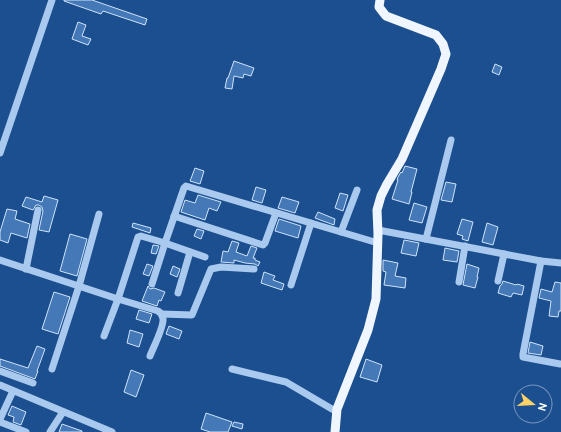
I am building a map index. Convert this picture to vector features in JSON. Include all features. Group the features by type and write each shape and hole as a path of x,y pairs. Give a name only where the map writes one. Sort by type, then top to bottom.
{"main road":[{"path":"335,432 336,412 368,330 376,299 378,243 377,210 380,196 402,158 441,69 446,54 443,44 436,35 386,16 380,7 380,0"}],"street":[{"path":"0,153 52,0"},
{"path":"426,239 450,140"},
{"path":"152,284 174,216 186,186 378,243"},
{"path":"341,232 357,190"},
{"path":"26,269 38,210"},
{"path":"174,216 263,245 265,244 276,213"},
{"path":"52,369 79,286 99,214"},
{"path":"291,285 311,223"},
{"path":"378,230 504,254 561,263"},
{"path":"104,336 139,236 165,243 205,258"},
{"path":"459,282 465,246"},
{"path":"178,293 190,252"},
{"path":"498,281 504,254"},
{"path":"0,260 140,305 158,311 162,314 192,315 211,269 221,267 254,269"},
{"path":"541,260 523,354 524,357 561,364"},
{"path":"150,356 163,325 164,318 162,314"},
{"path":"232,369 286,382 336,412"},
{"path":"0,371 33,383"},
{"path":"0,385 112,432"},
{"path":"13,391 0,421 26,432"},
{"path":"50,432 63,412"}],"building":[{"path":"64,0 92,0 147,19 145,25 103,11 101,14"},
{"path":"78,22 86,25 82,36 91,39 88,45 72,39"},
{"path":"234,61 254,68 251,76 244,74 243,78 234,76 232,89 225,88 227,78"},
{"path":"495,64 502,67 499,75 492,72"},
{"path":"405,166 417,169 409,204 392,199 398,177 401,172 402,173"},
{"path":"195,168 204,171 200,184 190,181"},
{"path":"446,182 456,184 452,202 441,200"},
{"path":"256,187 266,190 262,203 252,200"},
{"path":"340,193 348,195 343,211 335,208"},
{"path":"198,195 221,202 217,211 209,208 205,220 181,212 185,200 195,203"},
{"path":"44,196 58,200 49,232 39,230 43,211 42,207 36,205 33,210 22,206 26,197 42,202"},
{"path":"282,197 299,202 295,213 278,208"},
{"path":"414,203 427,207 422,223 409,220"},
{"path":"7,209 17,211 15,219 30,224 27,238 11,233 8,243 0,240 0,232"},
{"path":"318,212 335,219 334,225 315,218"},
{"path":"279,219 301,226 298,238 275,231"},
{"path":"462,219 473,222 468,241 462,239 463,236 457,234"},
{"path":"133,223 151,228 150,233 132,227"},
{"path":"487,223 498,227 493,245 482,242"},
{"path":"197,229 204,231 201,239 194,236"},
{"path":"70,234 87,239 77,276 60,271"},
{"path":"404,240 419,243 416,256 401,253"},
{"path":"232,241 239,243 236,252 247,256 251,246 257,248 253,258 260,262 258,266 255,264 234,260 234,263 221,262 223,251 228,252"},
{"path":"153,245 159,246 156,254 151,253"},
{"path":"445,248 459,251 457,262 443,260"},
{"path":"383,260 398,263 395,276 406,278 405,288 384,285 386,272 383,271"},
{"path":"147,264 153,266 149,276 143,274"},
{"path":"467,264 479,268 475,288 463,285"},
{"path":"173,266 180,269 177,277 170,274"},
{"path":"264,272 275,276 273,280 284,284 282,290 261,283"},
{"path":"503,281 524,286 522,295 513,293 511,297 498,293"},
{"path":"555,282 561,283 561,311 559,311 558,317 549,316 551,301 539,298 541,289 552,292"},
{"path":"148,286 150,289 154,288 165,292 161,301 159,300 157,306 142,301"},
{"path":"54,292 70,297 58,334 42,329"},
{"path":"139,310 152,314 149,323 136,319"},
{"path":"169,326 182,331 179,339 166,334"},
{"path":"130,330 143,334 139,347 127,343"},
{"path":"530,342 543,346 541,355 528,353"},
{"path":"37,346 45,349 35,379 0,366 0,359 28,368"},
{"path":"366,359 382,365 377,382 360,377"},
{"path":"131,370 144,375 136,397 124,392"},
{"path":"12,406 26,412 21,425 13,422 14,417 8,415"},
{"path":"206,413 232,422 228,432 210,432 201,429"},
{"path":"234,422 243,424 242,429 232,426"},
{"path":"62,424 82,431 82,432 59,432"}]}
